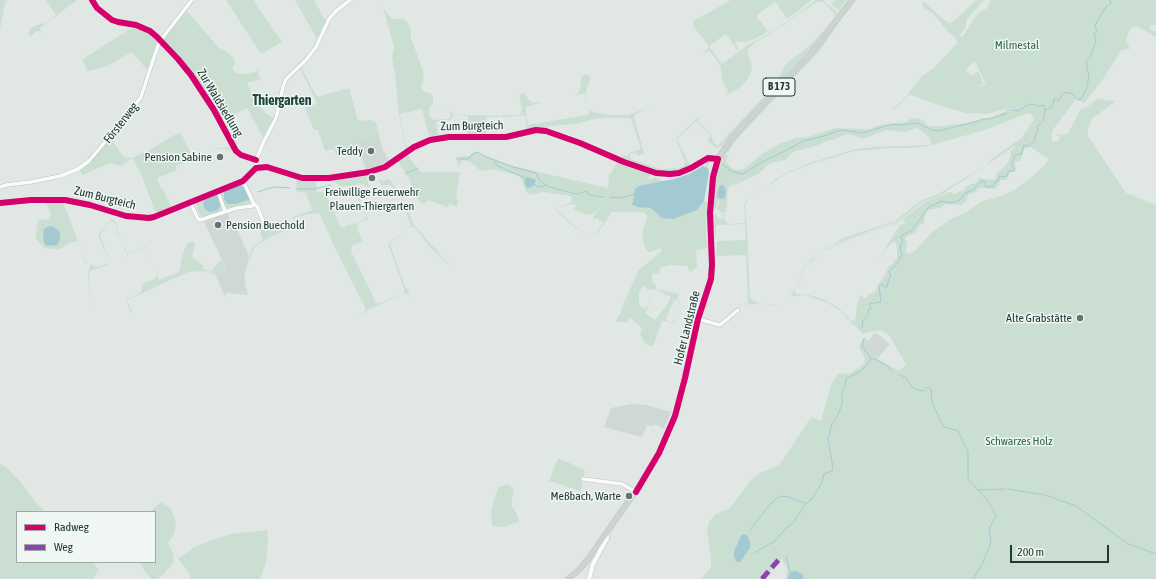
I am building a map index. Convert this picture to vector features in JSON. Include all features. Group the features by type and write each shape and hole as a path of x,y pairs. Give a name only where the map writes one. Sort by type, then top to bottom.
{"main road":[{"name":"Hofer Landstraße","path":"568,579 580,569 636,492 659,453 675,416 698,319 710,283 712,271 710,213 713,177 718,159 731,139 812,52 852,0"}],"street":[{"name":"Zur Waldsiedlung","path":"92,0 97,8 112,20 138,26 150,31 178,59 196,81 214,110 236,151 241,155 256,160"},
{"name":"Försterweg","path":"0,187 60,176 78,169 89,161 129,113 141,96 154,54 160,41 192,0"},
{"path":"256,168 256,160 276,118 286,79 306,60 316,47 329,19 336,11 350,0"},
{"name":"Zum Burgteich","path":"0,203 31,200 65,200 90,205 113,213 143,218 154,217 243,182 256,168 267,167 302,178 330,178 369,172 385,167 414,147 430,140 449,137 506,137 536,130 546,131 574,141 656,173 679,173 708,158 718,159"},
{"path":"243,182 254,204 257,206 263,221"},
{"path":"218,192 225,211"},
{"path":"190,202 198,220 236,208 252,206 254,204"},
{"path":"698,319 720,325 738,310"},
{"path":"583,479 622,484 636,492"},
{"path":"589,579 593,564 607,538 606,534"}],"shaded area":[{"name":"Teddy","path":"377,135 388,161 376,167 367,169 359,152 357,140"},
{"path":"719,182 728,183 726,200 720,202 715,198"},
{"path":"227,212 233,228 236,227 249,256 244,275 246,290 240,294 224,292 217,277 226,268 204,222"},
{"path":"876,333 890,344 878,358 864,346"},
{"path":"632,404 646,405 671,412 664,429 654,424 653,426 647,425 642,437 604,427 611,408"}],"green space":[{"path":"0,0 8,0 5,2 0,30"},
{"path":"46,0 77,0 40,28 40,31 44,35 37,31 30,37 28,33 31,28 47,22 56,15"},
{"path":"226,0 253,0 282,42 261,54"},
{"path":"295,0 314,0 325,20 327,20 333,11 348,0 322,27 321,33 317,38 318,40 311,52 293,70 310,52 317,39"},
{"path":"731,0 812,0 787,19 775,1 756,16 768,31 774,28 753,40 744,42 737,41 734,43 738,47 738,51 726,34 709,46 722,64 748,45 795,16 816,0 823,0 837,12 833,17 834,13 826,4 817,2 771,33 754,43 747,50 752,67 747,80 741,87 725,96 728,91 723,82 720,65 709,51 702,55 708,48 708,45 694,27 693,23 695,20"},
{"path":"834,0 846,0 839,10 832,5"},
{"path":"854,0 856,0 821,49 738,138 729,150 729,153 727,152 735,137"},
{"name":"Schwarzes Holz","path":"977,0 984,0 967,19 965,28 960,35 961,37 978,13 986,9 991,0 1156,0 1156,25 1152,25 1149,28 1156,33 1156,37 1136,26 1131,28 1126,40 1130,49 1121,51 1101,82 1084,103 1076,99 1052,131 1052,141 1059,141 1060,136 1057,136 1057,134 1064,135 1068,133 1081,109 1088,106 1098,98 1107,101 1113,100 1115,102 1093,118 1088,128 1088,136 1126,193 1156,205 1156,579 803,579 803,575 787,577 786,579 787,570 782,558 764,579 700,579 711,567 707,530 709,522 716,514 730,508 750,481 760,473 780,464 811,417 821,421 831,385 838,373 849,374 863,365 865,358 859,347 862,339 866,338 868,341 864,346 879,360 899,371 906,364 889,335 881,330 863,334 840,311 828,303 805,295 790,297 809,266 795,290 795,294 809,295 823,299 837,307 852,321 855,321 857,306 862,291 861,296 864,298 867,298 869,294 875,292 886,274 886,270 897,258 896,243 893,242 876,263 900,225 904,224 905,222 903,220 901,221 925,202 939,197 948,192 955,195 958,192 963,191 966,186 976,183 979,178 995,180 997,173 1007,164 1010,159 1011,151 1017,144 984,167 939,196 921,203 900,220 832,246 843,238 895,221 920,201 938,194 985,166 992,159 1021,138 1033,121 1033,117 1031,114 1027,113 985,130 932,145 915,148 854,151 808,165 788,173 758,193 776,179 788,172 807,164 852,150 872,147 931,144 930,139 926,134 917,128 905,132 886,130 863,139 850,134 844,135 816,146 791,153 786,160 770,163 758,174 737,184 731,185 728,188 725,212 720,212 720,210 717,210 717,208 720,202 726,200 727,183 719,182 715,198 718,202 715,209 712,210 716,176 725,154 728,156 726,161 729,165 733,169 740,170 744,169 762,154 779,144 836,128 869,129 880,125 906,122 910,119 916,118 921,119 929,126 942,126 968,123 983,118 989,118 1007,111 1006,109 987,114 966,113 911,95 908,95 895,109 891,110 903,100 922,76 934,68 957,43 956,38 948,32 934,14 923,7 923,2 947,22 951,23","holes":["975,61 986,84 979,87 978,86 983,84 983,82 978,71 972,76 966,70","1030,147 1049,159 1046,164 1028,180 1011,192 980,202 967,212 949,220 931,233 915,251 909,254 905,252 907,243 905,239 906,237 915,233 919,226 924,223 925,214 928,210 941,208 945,204 962,205 967,200 968,195 974,193 980,188 995,189 999,185 1000,180 1006,180 1011,172 1015,172 1015,163 1016,161 1020,161 1024,149"]},
{"path":"383,7 393,19 403,19 407,22 411,30 411,38 424,74 421,88 425,92 430,93 433,98 433,104 429,108 431,118 435,120 449,119 451,115 447,110 454,114 450,120 438,121 436,123 438,135 432,137 429,135 422,109 400,114 407,150 389,162 387,162 388,161 382,149 377,135 358,140 359,152 337,156 334,149 325,151 318,130 314,130 305,108 317,103 301,70 297,69 302,69 317,97 349,88 358,121 371,120 376,123 383,150 389,160 405,151 406,147 399,114 392,57 394,47"},
{"path":"185,9 219,48 230,54 234,59 235,63 232,68 236,73 245,74 256,72 258,68 258,74 261,79 247,83 254,98 266,114 274,118 263,137 247,108 221,121 194,76 180,57 163,40"},
{"path":"830,21 812,47 720,147 717,145 777,82 788,62 810,45"},
{"path":"135,26 149,32 158,41 147,70 132,52 105,67 87,71 83,59"},
{"path":"162,45 177,59 189,74 201,91 236,152 242,157 253,160 237,156 235,152 225,149 214,149 232,147 190,76 178,61 163,47 159,47"},
{"path":"587,74 590,78 586,90 588,107 585,93 575,95 580,91 581,79"},
{"path":"523,93 532,103 543,102 526,107 528,125 588,115 588,107 593,112 608,115 628,115 652,104 635,115 634,118 644,153 639,156 636,153 632,153 630,154 630,159 661,169 678,168 684,166 685,162 676,138 700,115 699,122 711,135 713,141 718,147 716,148 708,141 710,135 696,121 677,139 690,166 672,172 660,172 647,169 623,159 622,155 628,156 629,153 641,149 631,118 598,118 575,124 550,126 544,129 527,129 525,115 486,117 486,135 467,135 468,116 454,114 500,116 518,115 521,113 522,109 519,96"},
{"path":"181,133 190,152 189,161 176,166 177,170 157,178 160,187 163,189 172,208 159,213 155,211 141,174 132,158 153,148 172,136"},
{"path":"109,140 112,140 124,157 132,158 122,166 109,163 83,175 79,170 35,182 36,184 27,183 78,170"},
{"path":"476,152 513,166 608,188 609,175 618,161 651,174 648,178 650,180 655,177 664,182 638,186 635,189 632,205 637,207 648,207 659,215 699,208 704,201 707,202 706,235 708,248 696,250 697,267 690,272 687,266 670,265 661,267 659,273 652,274 652,280 656,286 656,289 679,294 677,300 680,301 679,305 679,301 674,300 666,319 667,321 673,322 676,317 674,323 662,321 653,346 645,343 640,334 642,328 630,318 626,323 618,321 617,323 616,320 621,312 638,271 662,251 660,248 652,252 648,252 645,249 642,233 647,218 646,214 642,212 612,212 597,234 586,233 578,230 554,208 571,203 571,196 543,192 529,195 521,178 517,175 491,169 481,171 469,161 464,160 461,161 459,167 460,172 456,157 470,156","holes":["572,204 576,205 574,209 586,215 593,214 601,207 594,215 594,220 596,218 603,222 597,233 586,233 579,230 555,208","643,286 649,290 656,289 671,297 667,305 655,320 645,313 652,298 645,309 641,307 639,303 639,292"]},
{"path":"407,154 420,172 460,172 456,196 458,201 457,207 450,203 447,207 428,200 423,204 411,192 411,182 398,162"},
{"path":"367,176 369,187 359,183 354,186 368,219 359,222 357,227 362,241 352,246 351,251 376,303 381,303 404,292 404,288 388,244 403,232 390,244 405,287 409,290 413,289 408,291 411,297 403,293 353,318 365,311 365,307 321,217 319,214 315,213 296,217 294,219 295,227 293,217 312,210 306,193 296,191 297,179 302,181 316,181 317,192 325,192 341,228 350,224 351,221 352,226 353,221 354,224 367,218 352,186 340,186 335,182 335,179"},
{"path":"381,179 382,181 389,179 400,194 414,225 452,268 429,246 414,227 410,226 404,203 398,192 391,185 381,185 379,180"},
{"path":"238,184 241,184 246,189 224,199 227,204 236,204 247,201 249,197 251,203 225,208 222,199 223,193"},
{"path":"217,194 221,203 221,210 203,217 199,214 196,203"},
{"path":"748,200 745,206 750,298 756,302 762,303 748,305 746,255 716,256 717,241 746,240 745,224 716,225 716,239 715,230 712,223 713,215 715,214 720,219 723,219 723,215 725,214 724,220 729,224 744,223 744,205"},
{"path":"46,201 63,202 78,241 71,242 60,249 45,248 39,243 36,239 38,221 49,219 51,214"},
{"path":"111,219 116,222 118,233 127,253 146,246 152,262 146,247 128,253 128,257 118,234 116,233 117,230 115,223 110,221 100,234 108,260 98,235"},
{"path":"263,222 273,222 277,231 295,228 270,237 255,246 245,274 245,282 244,275 252,248 263,240 257,224"},
{"path":"861,236 818,254 826,249"},
{"path":"193,241 195,243 192,257 201,263 204,269 210,272 221,260 226,268 217,277 224,292 240,294 246,290 245,284 248,295 226,293 225,295 227,302 216,276 204,271 188,272 127,300 132,313 130,313 125,299 126,300 141,292 144,283 155,279 157,274 159,280 179,272 184,250 188,243"},
{"path":"816,253 806,266 787,298 807,263"},
{"path":"110,263 89,271 91,308 88,273 89,264 96,267"},
{"path":"558,458 585,470 581,491 549,481"},
{"path":"0,464 6,467 20,481 44,511 16,511 16,563 94,563 99,570 92,579 0,579"},
{"path":"508,484 514,489 511,505 517,514 519,522 503,527 492,526 491,514 494,499 499,487"},
{"path":"161,502 171,508 176,523 174,534 168,543 172,551 174,562 164,574 157,579 151,579 140,563 156,563 156,511 151,511"},
{"path":"267,530 268,539 266,563 260,579 191,579 189,573 178,559 194,547 231,534"}],"water":[{"path":"703,166 708,168 709,173 704,201 697,210 673,219 661,218 650,208 632,205 635,189 638,186 674,179 689,174"},
{"path":"527,177 536,180 534,185 530,188 526,187 524,180"},
{"path":"237,185 244,186 249,200 236,204 227,204 224,199 225,190"},
{"path":"721,185 724,186 726,191 725,198 721,199 717,197 719,187"},
{"path":"215,195 219,198 219,209 209,212 204,208 203,202"},
{"path":"52,226 59,231 60,240 57,245 47,246 44,243 44,229"},
{"path":"742,534 747,535 750,542 750,548 740,562 737,562 734,557 734,551"},
{"path":"796,571 803,575 803,579 787,579 790,572"}],"waterway":[{"path":"1043,121 1045,110 1053,106 1054,99 1059,101 1062,94 1067,92 1080,100 1086,90 1089,77 1086,61 1090,58 1096,41 1094,34 1097,30 1095,26 1104,9 1111,3 1110,0"},
{"path":"1012,110 1018,111 1030,104 1040,106 1044,105 1045,109"},
{"path":"722,164 731,171 743,174 764,161 803,141 841,130 863,133 892,124 900,125 917,123 932,130 938,131 983,119 990,119 1007,113"},
{"path":"862,328 863,320 868,315 868,310 871,309 869,304 881,302 879,286 882,284 884,287 887,287 891,276 889,272 897,264 902,254 900,250 903,240 901,236 912,230 929,207 942,201 951,203 955,202 961,199 965,193 973,190 982,181 985,182 986,187 994,186 995,182 999,180 999,176 1006,177 1009,171 1013,171 1014,169 1011,163 1014,160 1014,156 1022,153 1024,145 1028,146 1035,141 1035,136 1038,131 1037,127 1041,123"},
{"path":"457,159 468,159 474,153 478,152 484,156 510,166 536,173 539,180 549,187 577,194 586,191 589,195 604,197"},
{"path":"494,161 498,166 525,178"},
{"path":"706,167 708,162 712,161"},
{"path":"406,173 418,168"},
{"path":"534,184 538,187 547,185"},
{"path":"297,189 314,189 331,185"},
{"path":"258,192 273,187 290,188"},
{"path":"610,197 621,198 635,194"},
{"path":"754,553 776,540 785,529 793,523 803,506 812,499 822,482 824,474 832,471 833,468 828,439 832,424 838,415 842,404 842,393 845,387 846,379 861,371 870,361 871,358 862,346 864,339"},
{"path":"872,358 885,364 892,371"},
{"path":"899,374 907,379 915,389 923,391 928,387 931,389 932,402 941,422 944,427 958,431 968,452 968,479 989,502 996,516 989,529 991,542 983,563 973,579"},
{"path":"978,490 1005,489"},
{"path":"1008,489 1045,495 1076,506 1128,544 1156,554"},
{"path":"750,530 771,503 780,496 789,497 804,503"},
{"path":"786,556 790,572"}],"marked path":[{"path":"762,579 781,557"}],"cycle path":[{"path":"92,0 97,8 112,20 136,25 150,31 157,37 191,75 214,110 236,151 241,155 256,160"},
{"path":"0,203 31,200 65,200 90,205 126,216 149,218 243,181 256,168 267,167 302,178 329,178 369,172 385,167 414,147 430,140 449,137 506,137 536,130 546,131 580,143 624,162 656,173 679,173 708,158 718,159 713,177 710,213 712,265 711,279 698,319 675,416 659,453 636,492"}],"place":[{"name":"Teddy","path":"371,151"},
{"name":"Pension Sabine","path":"220,157"},
{"name":"Freiwillige Feuerwehr Plauen-Thiergarten","path":"372,178"},
{"name":"Pension Buechold","path":"218,225"},
{"name":"Alte Grabstätte","path":"1080,318"},
{"name":"Meßbach, Warte","path":"629,496"}],"district":[{"name":"Thiergarten","path":"282,101"}],"park label":[{"name":"Milmestal","path":"1017,45"}]}
